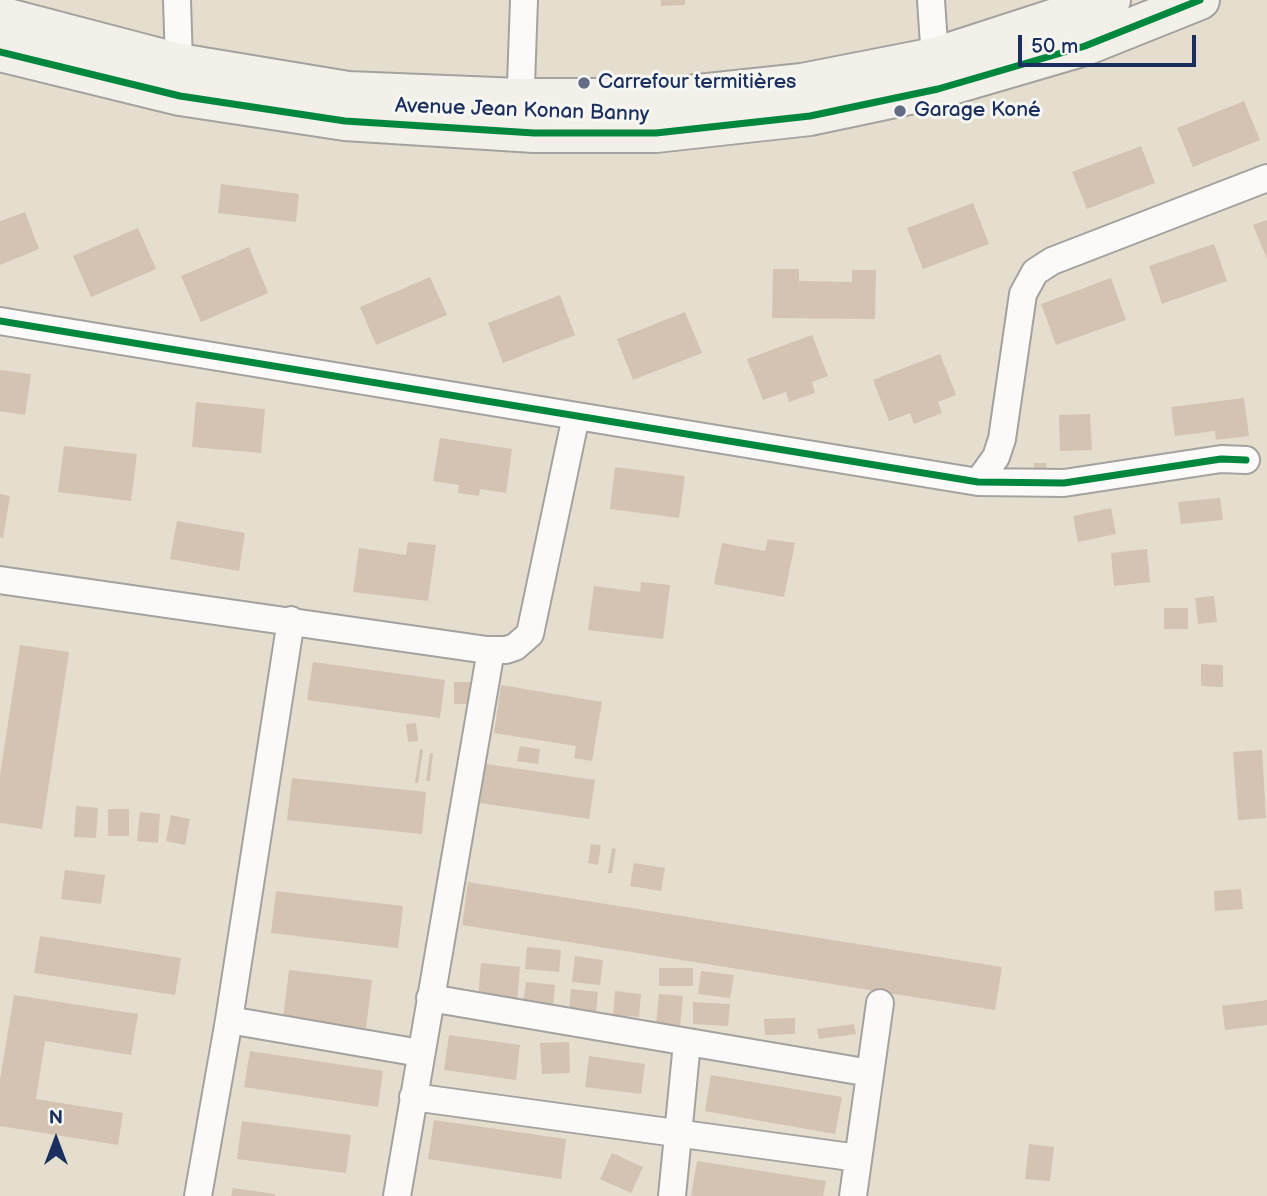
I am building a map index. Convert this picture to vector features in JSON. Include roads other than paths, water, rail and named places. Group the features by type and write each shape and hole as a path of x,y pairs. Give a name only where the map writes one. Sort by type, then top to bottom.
{"street":[{"path":"519,115 524,0"},
{"path":"931,0 936,73"},
{"name":"Avenue Jean Konan Banny","path":"936,73 1086,46 1200,0"},
{"path":"172,2 179,63"},
{"name":"Avenue Jean Konan Banny","path":"0,16 179,63 348,90 656,133 810,116 936,73 1103,2"},
{"name":"Avenue Jean Konan Banny","path":"0,52 180,96 345,121 519,115"},
{"path":"978,482 996,457 1002,439 1023,294 1035,272 1052,261 1267,178"},
{"path":"0,321 978,482 1064,483 1221,459 1246,460"},
{"path":"0,580 491,650 515,646 530,634 576,416"},
{"path":"198,1196 229,1020 290,620"},
{"path":"397,1196 491,650"},
{"path":"430,998 870,1073"},
{"path":"853,1196 880,1003"},
{"path":"229,1020 420,1053"},
{"path":"672,1196 687,1043"},
{"path":"413,1097 858,1158"}],"place":[{"name":"Carrefour termitières","path":"584,83"},
{"name":"Garage Koné","path":"900,111"}]}
